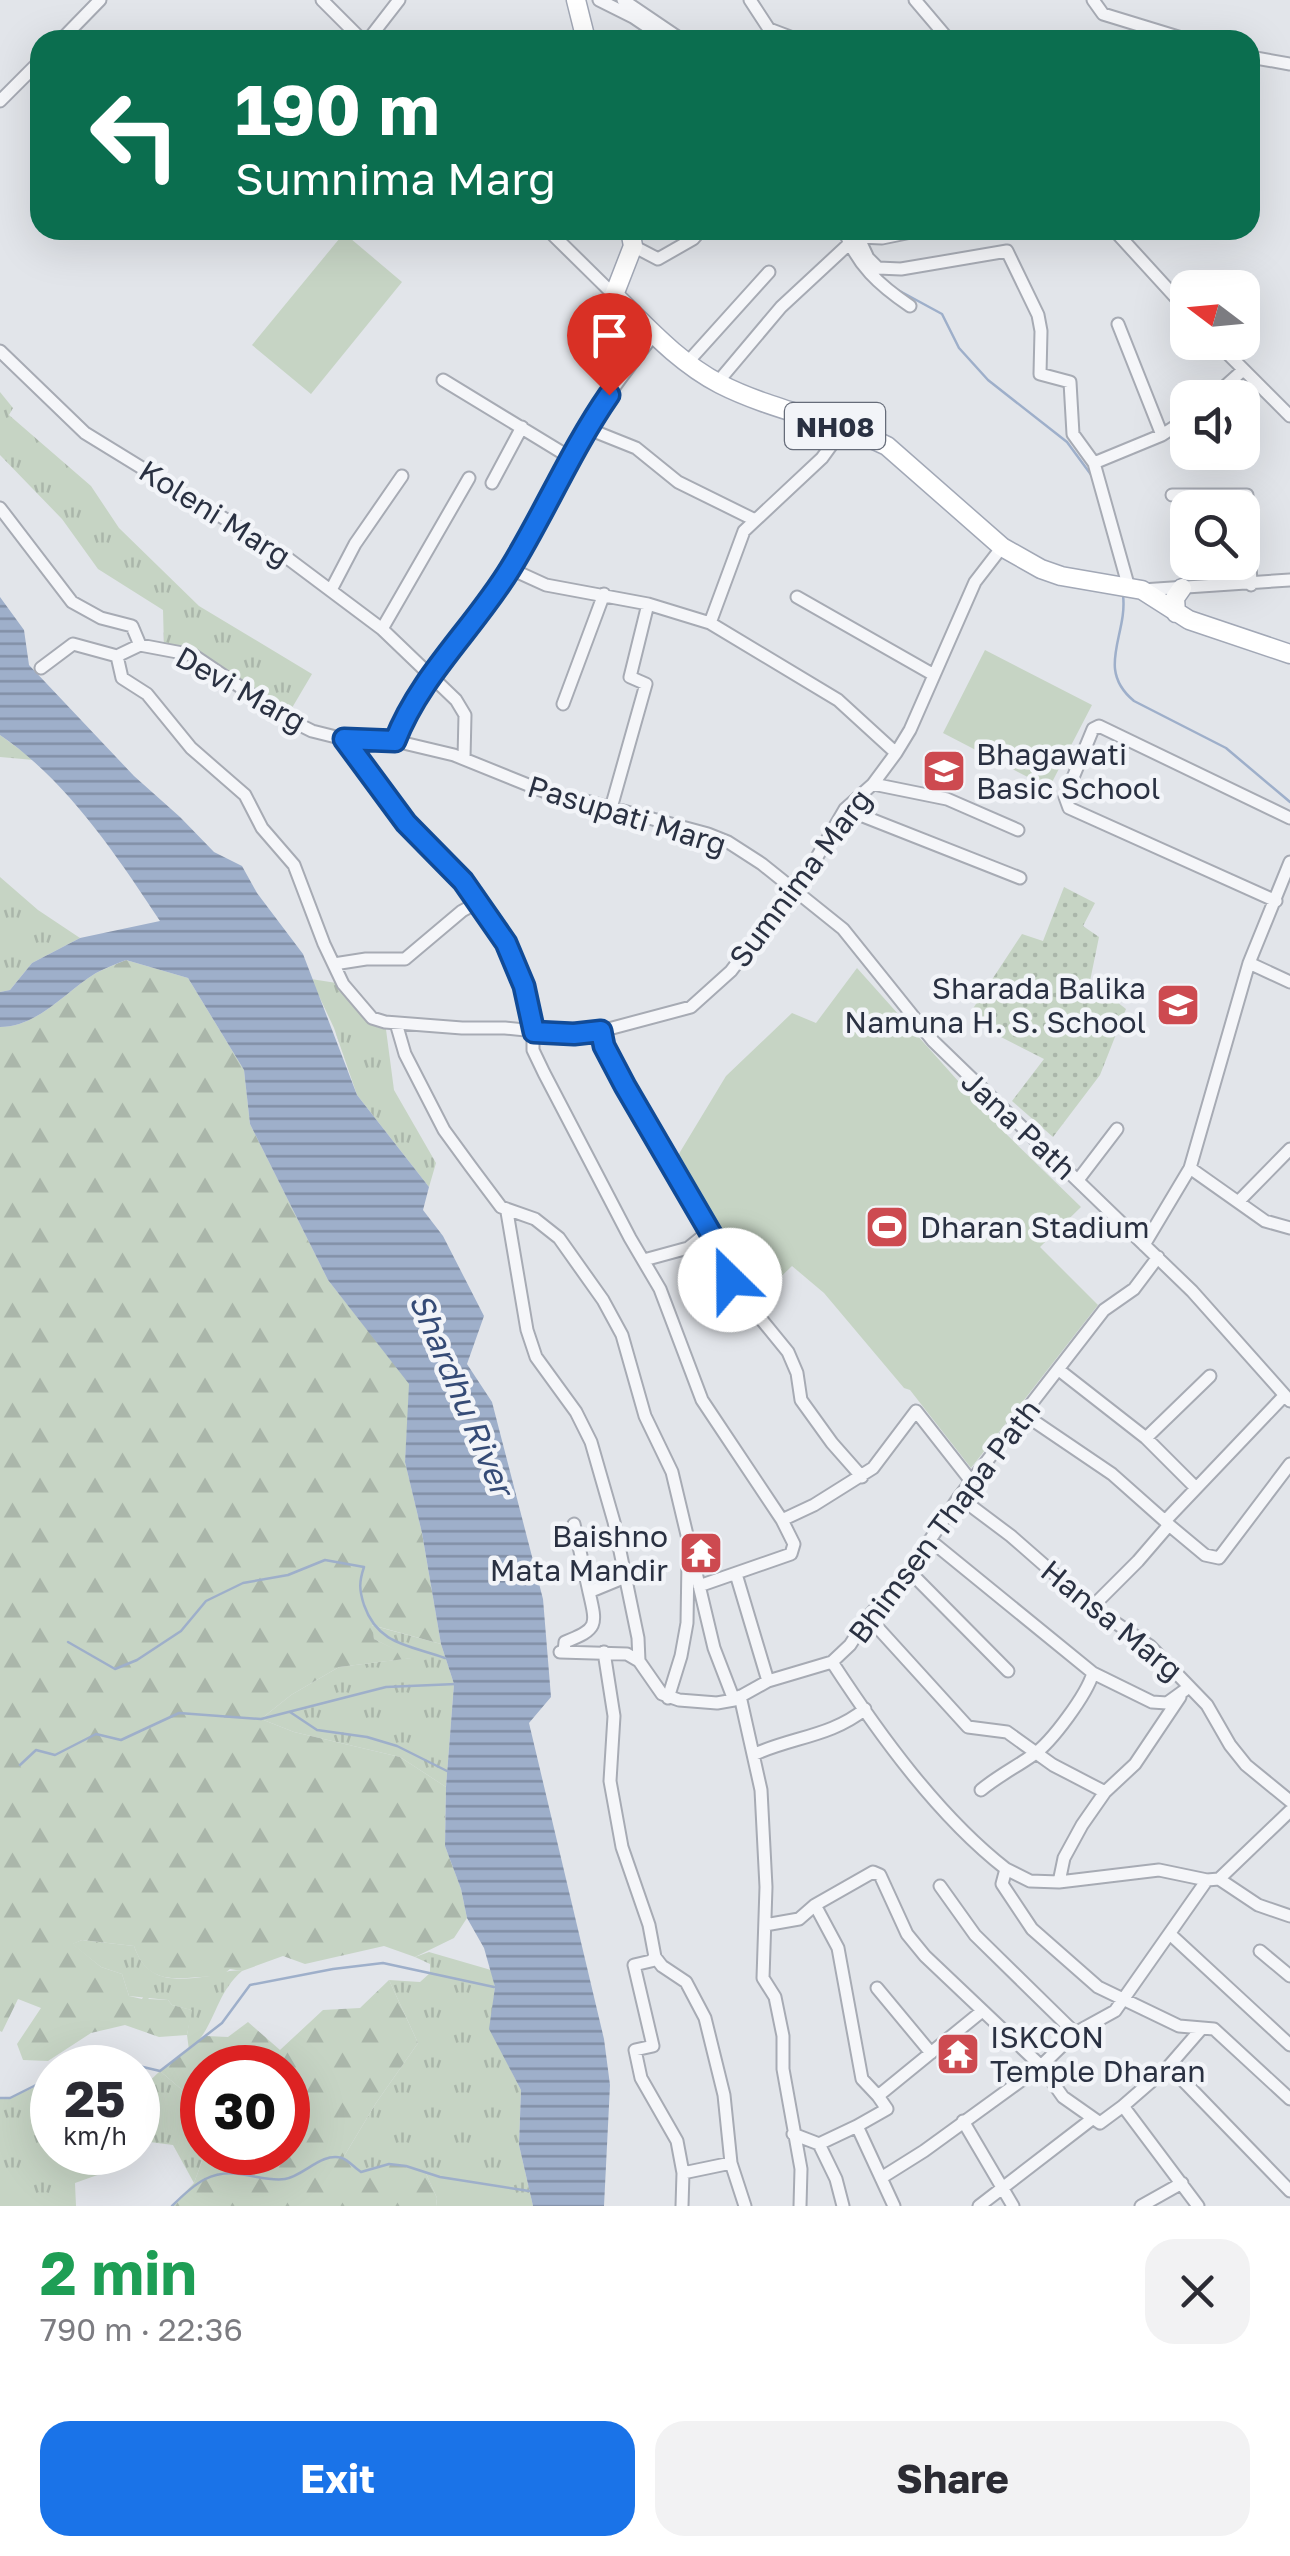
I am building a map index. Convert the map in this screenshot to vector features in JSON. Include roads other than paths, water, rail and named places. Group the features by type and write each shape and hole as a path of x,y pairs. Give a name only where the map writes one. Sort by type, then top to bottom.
{"main road":[{"path":"573,2 583,30"},
{"path":"614,295 630,240"},
{"name":"NH08","path":"614,295 686,364 717,382 756,400 888,446 1002,547 1041,569 1129,588 1176,613 1290,654"},
{"path":"1176,613 1173,604 1182,588"}],"street":[{"path":"71,30 100,0"},
{"path":"322,0 354,30"},
{"path":"374,30 399,0"},
{"path":"599,0 652,30"},
{"path":"623,0 667,30"},
{"path":"750,0 772,30"},
{"path":"915,0 939,30"},
{"path":"1093,0 1103,14 1155,30"},
{"path":"1260,59 1290,64"},
{"path":"0,101 30,71"},
{"path":"558,240 614,295"},
{"path":"634,240 658,258 690,240"},
{"path":"717,382 781,307 852,240"},
{"path":"854,240 860,263 882,287 910,306"},
{"path":"855,240 878,268 901,269 1008,251 1038,315 1040,374 1070,382 1073,434 1094,464 1129,588 1290,580"},
{"path":"1123,240 1170,291"},
{"path":"686,364 769,272"},
{"path":"1118,324 1162,435"},
{"path":"344,739 395,741 405,714 511,568 586,428 654,334"},
{"name":"Koleni Marg","path":"0,351 85,433 282,554 382,629 456,700 464,715 464,758"},
{"path":"1232,360 1290,416"},
{"path":"1232,380 1242,371"},
{"path":"443,380 570,458"},
{"path":"492,482 522,427"},
{"path":"586,428 636,448 678,482 753,520"},
{"path":"710,623 732,555 753,520 822,458 843,429"},
{"path":"1094,464 1170,430"},
{"path":"332,588 355,544 402,476"},
{"path":"382,629 469,478"},
{"path":"0,508 72,602 100,618 132,626 140,645"},
{"name":"Sumnima Marg","path":"396,1023 574,1034 601,1031 691,1007 731,971 818,857 845,809 872,784 896,753 976,582 1002,547"},
{"path":"511,568 546,584 648,604 710,623 838,700 896,753"},
{"path":"1251,580 1251,584"},
{"path":"562,704 604,594"},
{"path":"797,597 934,675"},
{"path":"610,808 646,684 630,677 648,604"},
{"path":"42,668 73,644 116,656 122,678 147,694 192,748 245,795 262,828 294,865 344,984 372,1018 396,1023 406,1054 444,1130 508,1212 527,1330 536,1357 576,1412 590,1442 619,1537 639,1662 648,1678 673,1699 688,1623 688,1550"},
{"name":"Devi Marg","path":"116,656 140,645 194,655 286,718 312,731 344,739"},
{"path":"1276,902 1069,808 1066,797 1093,729 1099,726 1290,818"},
{"path":"344,739 406,823 463,881 516,964 534,1032 533,1050 544,1074 672,1316 702,1400 794,1544 791,1554 700,1586"},
{"name":"Pasupati Marg","path":"395,741 464,758 543,792 728,842 793,888"},
{"path":"872,784 947,798 1018,830"},
{"path":"845,809 1020,878"},
{"path":"1144,1245 1190,1168 1249,963 1290,862"},
{"name":"Jana Path","path":"793,888 843,929 955,1065 1158,1258 1287,1398"},
{"path":"334,964 366,958 406,959 462,911 477,903"},
{"path":"1249,963 1290,982"},
{"path":"601,1031 604,1046 731,1268 730,1280 788,1352 801,1400 862,1477"},
{"path":"1078,1180 1118,1129"},
{"path":"1239,1201 1290,1149"},
{"path":"1190,1168 1265,1221 1286,1224"},
{"path":"508,1212 535,1220 560,1238 622,1335 645,1416 672,1472 714,1648 737,1698 755,1754 761,1790 765,1925 762,1978 775,1996 782,2028 783,2069 801,2169 800,2206"},
{"path":"644,1260 688,1248 708,1232"},
{"name":"Bhimsen Thapa Path","path":"673,1699 718,1704 768,1681 832,1662 909,1570 971,1481 1104,1310 1134,1289 1158,1258"},
{"path":"1060,1370 1146,1438 1196,1488"},
{"path":"1146,1438 1210,1376"},
{"path":"1092,1607 1196,1488 1287,1398"},
{"path":"782,1520 862,1477 884,1456 916,1411 971,1481"},
{"path":"1025,1415 1112,1474 1205,1554 1218,1558 1290,1464"},
{"name":"Hansa Marg","path":"959,1497 1011,1536 1092,1607 1150,1646 1187,1687 1246,1765 1290,1801"},
{"path":"574,1524 594,1626 591,1632 565,1642 560,1652 626,1654 639,1662"},
{"path":"930,1541 1092,1673 1152,1702 1167,1703 1187,1687"},
{"path":"909,1570 1008,1671"},
{"path":"736,1574 768,1681"},
{"path":"590,1592 624,1578"},
{"path":"868,1618 968,1728 1007,1732 1036,1754 1105,1792"},
{"path":"604,1652 614,1716 610,1781 614,1816 649,1925 655,1957 686,1982 705,2018 724,2095 731,2163 745,2206"},
{"path":"832,1662 943,1812 1006,1869 1030,1881 1058,1882 1160,1870 1214,1880 1258,1905 1290,1916"},
{"path":"982,1790 1008,1768 1036,1754 1066,1718 1092,1673"},
{"path":"1058,1882 1064,1858 1105,1792 1136,1764 1187,1687"},
{"path":"755,1754 837,1728 865,1708"},
{"path":"882,2178 1041,2066 1075,2033 1115,2010 1214,1880 1290,1811"},
{"path":"1006,1869 1002,1884 1032,1929 1098,1987 1179,2026 1214,2029 1288,2092"},
{"path":"765,1925 799,1919 815,1905 874,1872 880,1875 907,1934 981,2012 1041,2066 1063,2097 1100,2123 1169,2066 1202,2028"},
{"path":"940,1886 975,1934 1075,2033"},
{"path":"815,1905 838,1948 862,2079 886,2109 818,2144"},
{"path":"1170,1935 1290,2044"},
{"path":"1260,1950 1290,1976"},
{"path":"655,1957 634,1965 653,2046 635,2050 641,2078 677,2141 683,2172 682,2206"},
{"path":"877,1988 931,2053"},
{"path":"878,2096 981,2012"},
{"path":"1169,2066 1290,2191"},
{"path":"1123,2106 1198,2206"},
{"path":"979,2206 1092,2118"},
{"path":"963,2121 1013,2206"},
{"path":"857,2126 894,2206"},
{"path":"792,2134 818,2144 836,2179 843,2206"},
{"path":"683,2172 731,2163"},
{"path":"1141,2206 1182,2182"}],"water":[{"name":"Shardhu River","path":"0,597 24,630 29,665 134,776 214,852 242,866 257,893 303,954 357,1095 429,1187 423,1210 443,1236 484,1316 467,1364 492,1402 543,1599 551,1697 529,1723 604,2039 610,2085 604,2206 533,2206 519,2145 521,2090 489,2029 495,1987 484,1948 467,1918 445,1846 454,1684 441,1644 405,1462 409,1384 328,1280 250,1124 244,1070 188,978 126,960 96,973 39,1015 0,1027 0,992 10,990 32,963 80,938 160,921 68,796 0,735"}],"waterway":[{"path":"896,289 942,314 959,348 988,380 1067,442 1092,476"},
{"path":"1123,595 1115,664 1123,689 1134,701 1226,748 1290,802"},
{"path":"68,1642 115,1669 137,1660 181,1631 206,1601 243,1583 288,1575 325,1560 364,1567 360,1586 364,1605 386,1636 445,1658"},
{"path":"20,1765 36,1750 55,1755 96,1734 121,1740 179,1713 261,1719 386,1687 456,1684"},
{"path":"290,1712 317,1730 397,1746 449,1772"},
{"path":"160,2071 222,2023 250,1985 383,1963 494,1987"},
{"path":"0,2098 10,2098 30,2088"},
{"path":"172,2206 197,2184 214,2176 234,2173 285,2179 334,2157 344,2159 361,2172 389,2164 440,2177 529,2191"}],"place":[{"name":"Bhagawati Basic School","path":"944,771"},
{"name":"Sharada Balika Namuna H. S. School","path":"1178,1005"},
{"name":"Dharan Stadium","path":"887,1227"},
{"name":"Baishno Mata Mandir","path":"701,1553"},
{"name":"ISKCON Temple Dharan","path":"958,2054"}]}
